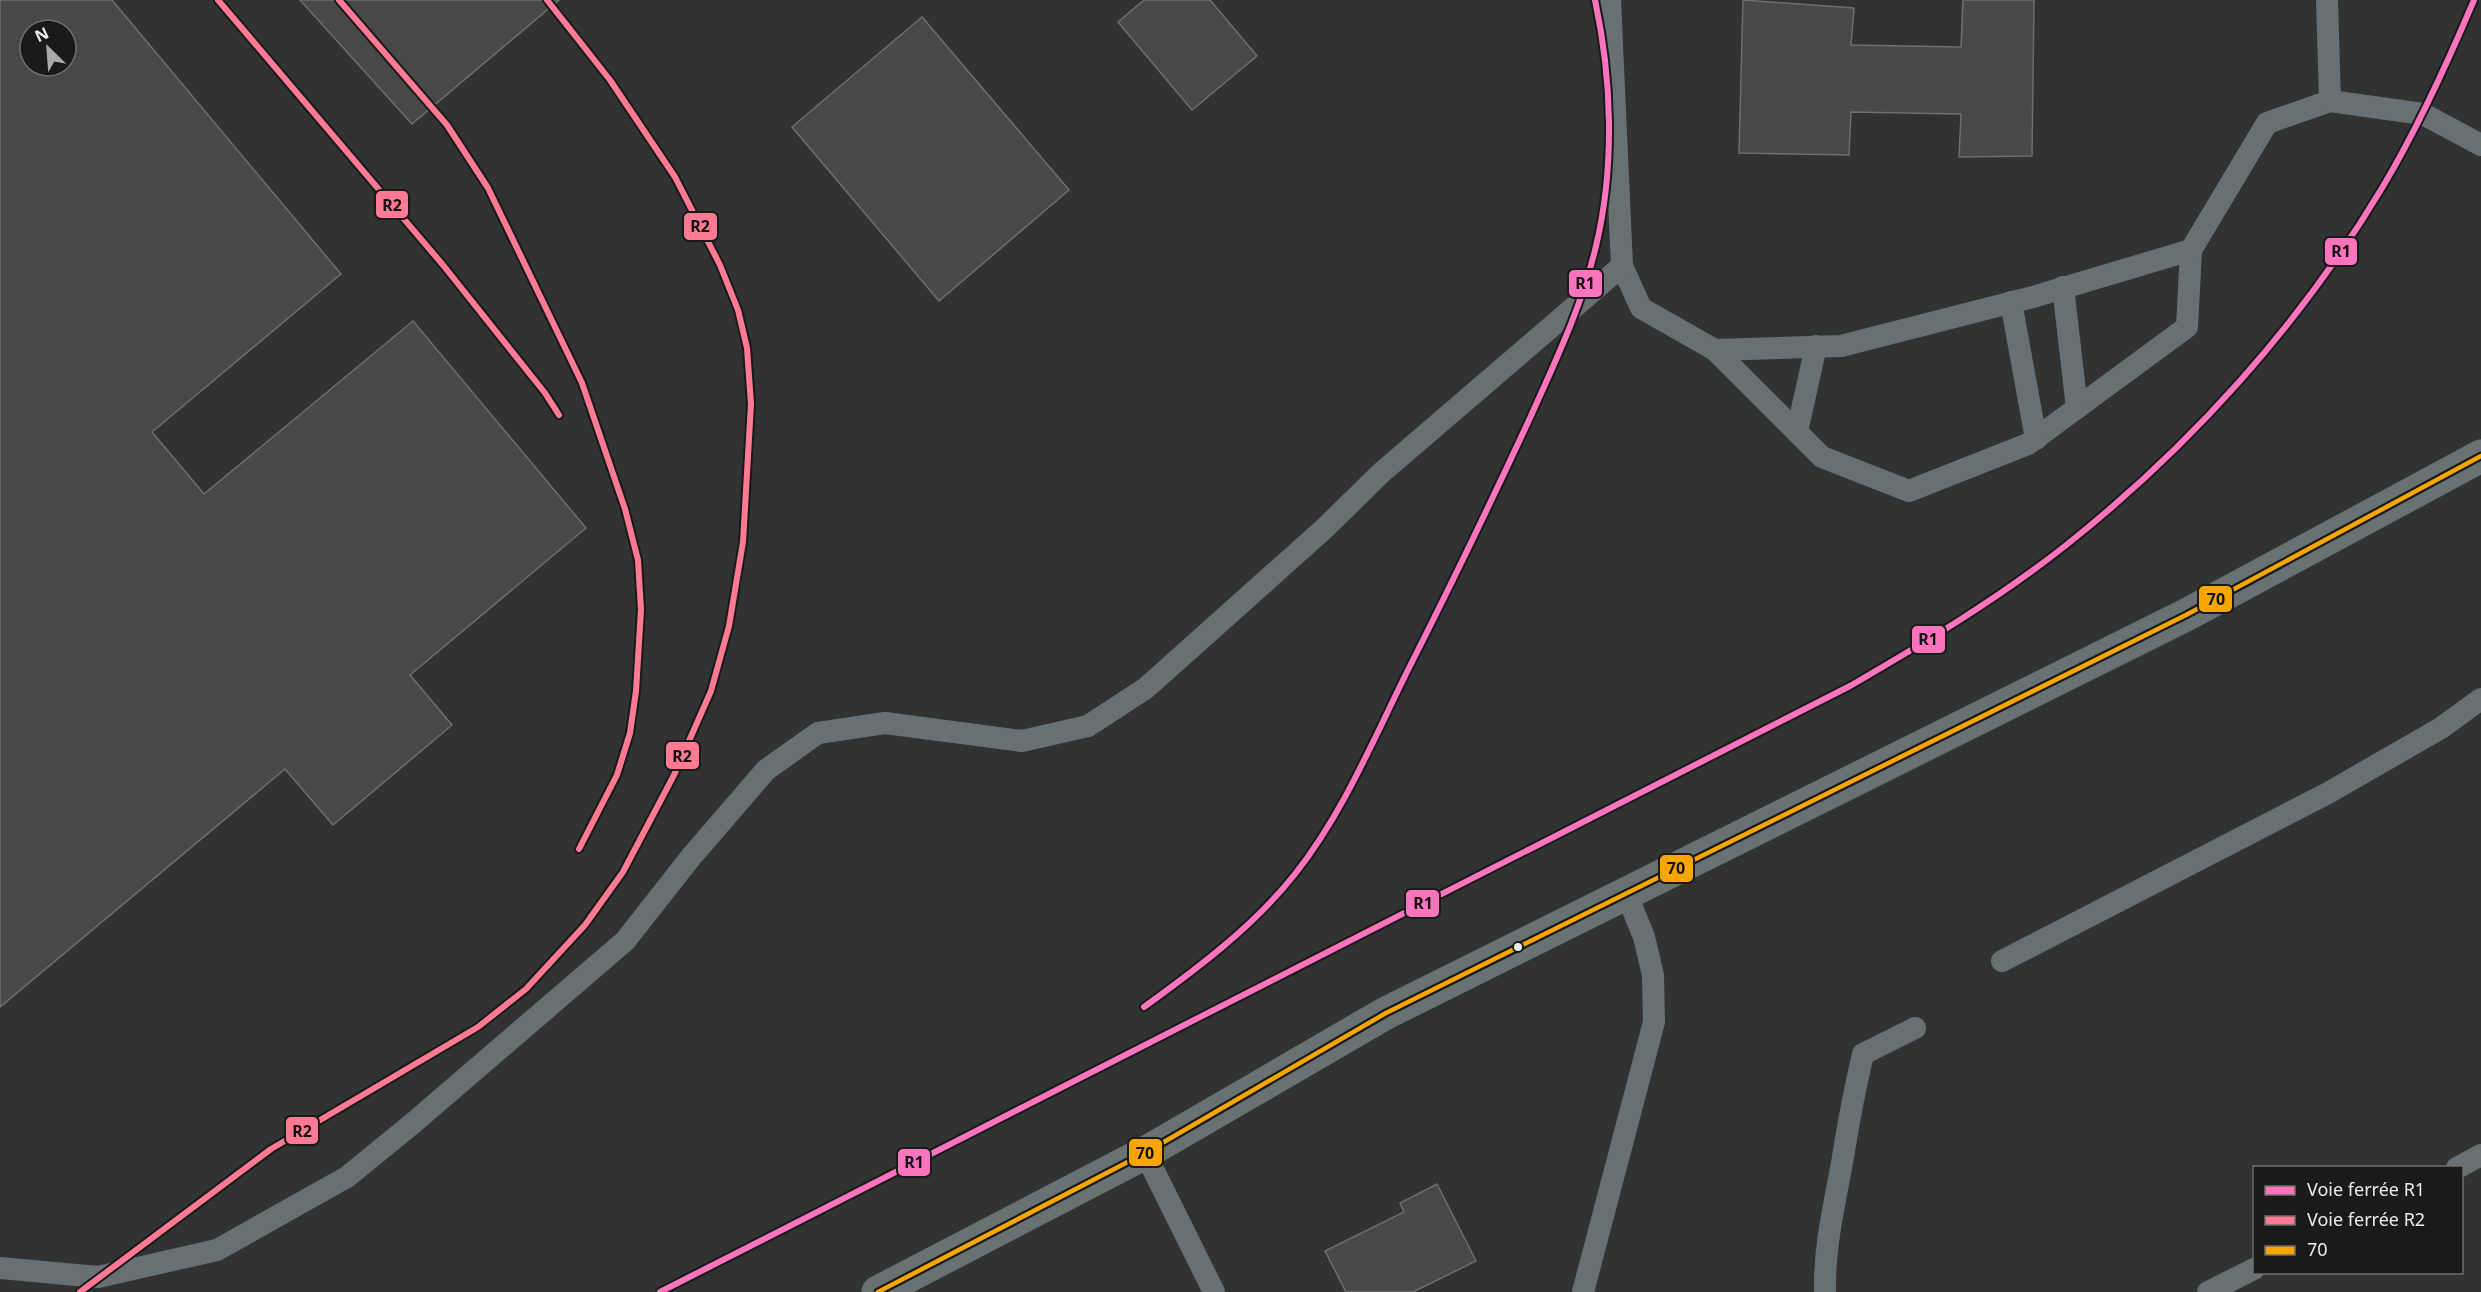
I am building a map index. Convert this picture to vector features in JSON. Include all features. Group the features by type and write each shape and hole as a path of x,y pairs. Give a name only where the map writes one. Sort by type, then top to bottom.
{"main road":[{"path":"878,1292 1145,1153 1386,1013 2186,615 2481,456"}],"lane":[{"path":"1610,0 1622,266 1641,308 1715,350 1822,457 1909,491 2028,444 2187,327 2191,250 2266,123 2330,101 2423,114 2481,145"},
{"path":"2327,0 2330,101"},
{"path":"1715,350 1841,346 2063,288 2191,250"},
{"path":"0,1268 98,1277 217,1250 347,1177 625,941 691,857 766,770 818,733 885,723 1022,741 1088,726 1146,687 1325,528 1381,473 1622,266"},
{"path":"2063,288 2077,408"},
{"path":"2011,302 2036,439"},
{"path":"1797,432 1816,346"},
{"path":"2002,961 2328,793 2441,728 2481,699"},
{"path":"1583,1292 1653,1022 1653,975 1644,938 1627,895"},
{"path":"1825,1292 1824,1261 1829,1224 1845,1144 1848,1116 1863,1054 1915,1028"},
{"path":"1145,1153 1211,1291"},
{"path":"2459,1166 2481,1155"},
{"path":"2208,1292 2253,1270"}],"building":[{"path":"0,0 112,0 341,274 152,432 204,494 413,321 586,528 410,675 452,725 333,825 285,769 0,1007"},
{"path":"300,0 559,0 412,124"},
{"path":"1144,0 1210,0 1257,56 1192,110 1118,22"},
{"path":"1743,0 1854,8 1851,45 1961,47 1963,0 2034,0 2032,156 1959,157 1961,114 1851,112 1849,155 1739,153"},
{"path":"922,17 1069,190 939,301 792,127"},
{"path":"1437,1184 1476,1261 1413,1292 1346,1292 1325,1251 1404,1212 1400,1203"}],"rail line":[{"name":"R2","path":"218,0 443,265 545,393 559,415"},
{"name":"R2","path":"339,0 447,125 488,188 582,383 625,509 638,560 641,610 636,691 630,733 617,775 579,849"},
{"name":"R2","path":"80,1292 271,1149 478,1027 526,989 585,925 623,872 674,775 711,691 729,626 743,542 751,404 747,348 738,310 720,265 675,177 610,80 547,0"},
{"name":"R1","path":"1144,1007 1243,929 1279,893 1313,850 1359,771 1516,449 1549,376 1576,312 1590,268 1602,216 1606,185 1609,154 1608,91 1595,0"},
{"name":"R1","path":"660,1292 1850,686 1933,637 2014,584 2065,546 2156,468 2240,381 2279,335 2350,239 2382,188 2431,96 2474,0"}],"transit line":[{"name":"70","path":"878,1292 1145,1153 1386,1013 2186,615 2481,456"}]}
